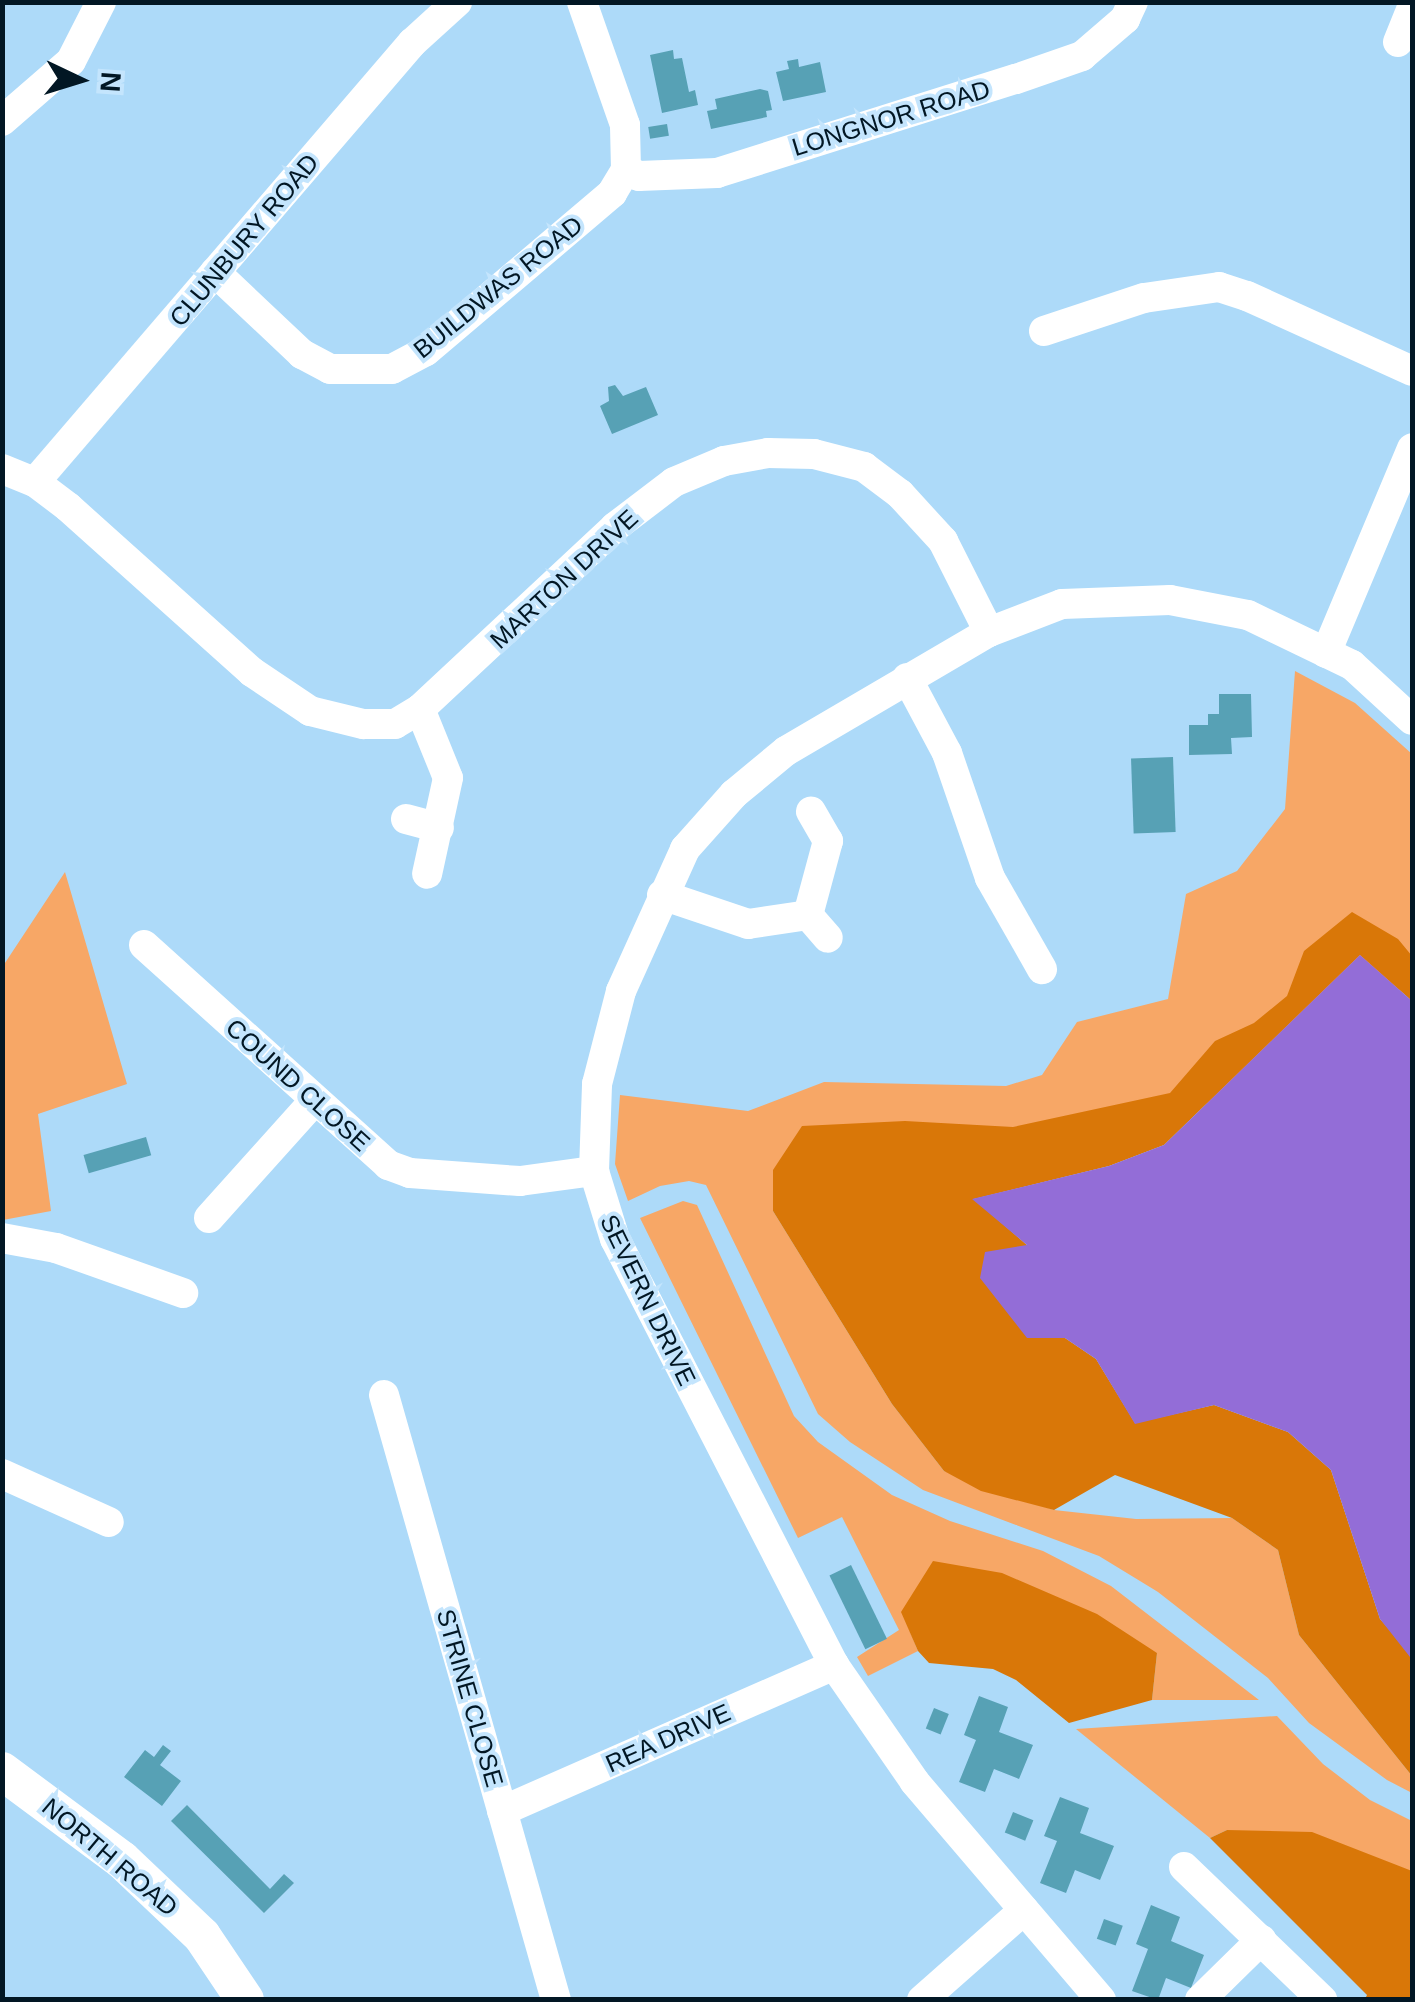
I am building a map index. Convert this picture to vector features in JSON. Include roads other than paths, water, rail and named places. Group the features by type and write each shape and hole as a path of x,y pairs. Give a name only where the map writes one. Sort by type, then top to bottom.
{"street":[{"path":"2,120 70,61 101,2"},
{"name":"CLUNBURY ROAD","path":"35,482 412,43 456,2"},
{"path":"582,2 625,125 626,170"},
{"name":"LONGNOR ROAD","path":"626,170 639,176 717,173 1016,79 1082,56 1125,19 1133,2"},
{"path":"1398,42 1412,7"},
{"name":"BUILDWAS ROAD","path":"215,272 302,354 330,369 392,369 426,351 612,194 626,170"},
{"path":"1044,331 1144,298 1191,288 1219,288 1247,296 1412,371"},
{"path":"1326,653 1412,448"},
{"name":"MARTON DRIVE","path":"2,469 35,482 252,672 310,712 363,724 395,724 420,710 615,527 674,482 724,461 768,453 814,454 864,467 900,494 942,541 989,632"},
{"name":"SEVERN DRIVE","path":"1102,2000 915,1782 834,1665 614,1238 594,1171 597,1084 621,991 685,849 734,794 786,751 989,632 1062,604 1170,600 1248,615 1352,665 1412,720"},
{"path":"907,678 947,754 990,878 1042,969"},
{"path":"420,710 448,778 427,874"},
{"path":"662,895 748,924 818,927 828,841 810,811"},
{"path":"406,819 439,828"},
{"name":"COUND CLOSE","path":"144,945 314,1102 388,1164 410,1173 520,1181 594,1171"},
{"path":"209,1218 314,1102"},
{"path":"2,1238 56,1248 183,1293"},
{"name":"STRINE CLOSE","path":"384,1395 556,2000"},
{"path":"2,1474 109,1522"},
{"name":"REA DRIVE","path":"502,1812 834,1665"},
{"name":"NORTH ROAD","path":"2,1771 122,1860 202,1936 245,2000"},
{"path":"1184,1867 1322,2000"},
{"path":"922,2000 1024,1910"},
{"path":"1200,2000 1261,1940"}]}
